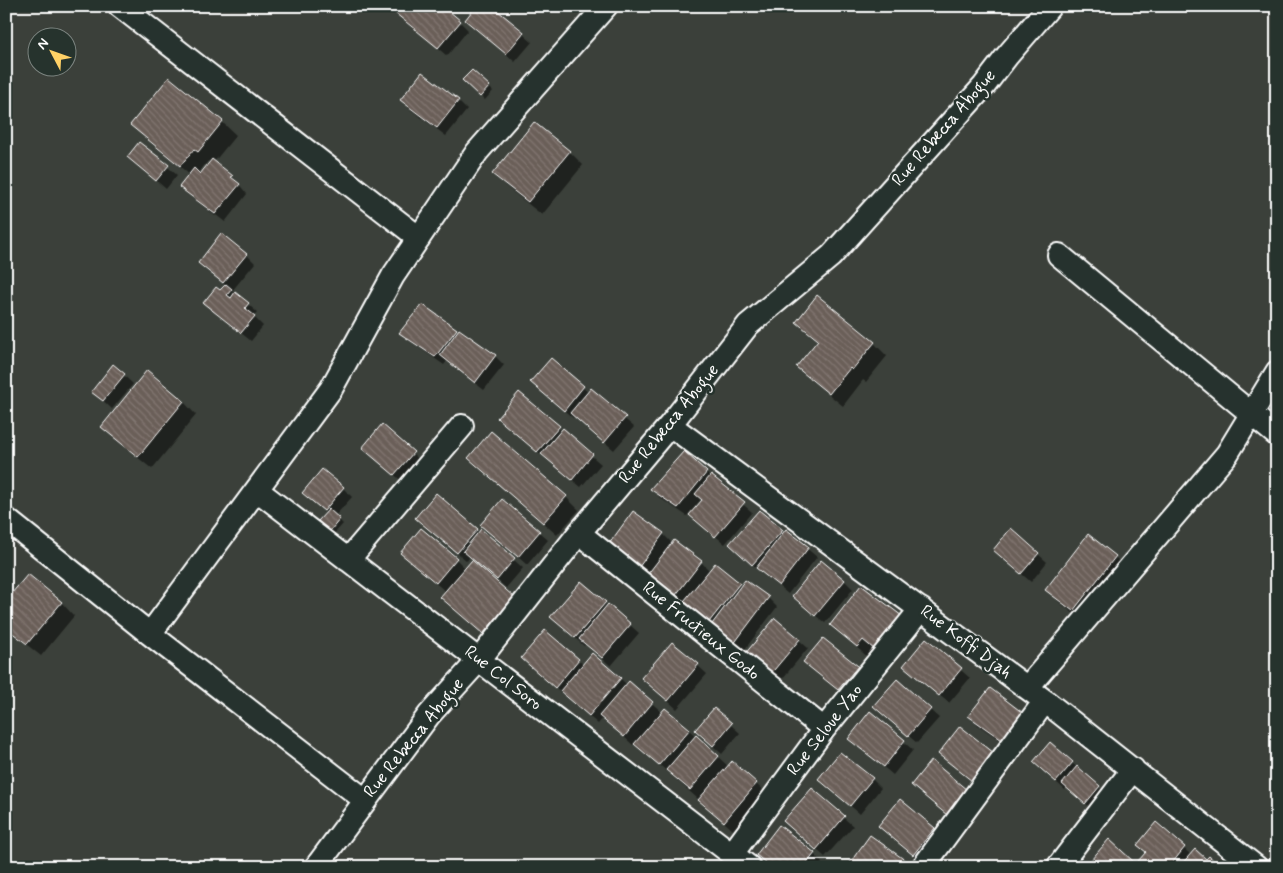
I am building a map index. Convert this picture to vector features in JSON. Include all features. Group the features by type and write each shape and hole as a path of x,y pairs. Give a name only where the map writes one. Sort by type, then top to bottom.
{"street":[{"path":"120,6 419,238"},
{"path":"150,634 331,389 393,276 477,152 606,6"},
{"name":"Rue Rebecca Abogue","path":"316,867 428,715 479,660 579,533 670,425 748,325 831,256 984,86 1050,6"},
{"path":"1058,255 1277,435"},
{"path":"1027,688 1227,454 1277,372"},
{"name":"Rue Koffi Djah","path":"670,425 1045,701 1134,769 1256,867"},
{"path":"348,560 462,426"},
{"name":"Rue Col Soro","path":"257,490 740,860"},
{"path":"6,519 150,634 365,800"},
{"name":"Rue Fructieux Godo","path":"579,533 824,729"},
{"name":"Rue Seloue Yao","path":"740,860 824,729 921,609"},
{"path":"923,867 1045,701"},
{"path":"1058,867 1134,769"}],"building":[{"path":"401,6 443,6 461,21 438,48 395,13"},
{"path":"476,6 492,6 524,32 506,54 465,20"},
{"path":"472,70 490,86 480,97 462,80"},
{"path":"422,72 459,100 437,128 400,100"},
{"path":"169,77 223,121 198,152 194,149 180,166 130,125"},
{"path":"534,122 570,151 528,202 492,174"},
{"path":"139,142 169,165 156,181 127,157"},
{"path":"212,159 240,184 215,214 179,187 194,168 200,174"},
{"path":"221,233 247,254 223,283 198,263"},
{"path":"226,284 232,289 227,295 231,298 235,292 249,303 245,308 255,316 241,333 203,303 216,287 220,290"},
{"path":"817,295 875,342 829,394 796,367 818,340 796,322"},
{"path":"422,304 457,329 435,357 399,333"},
{"path":"459,329 496,355 475,383 440,355"},
{"path":"551,358 584,386 564,411 530,382"},
{"path":"113,364 125,374 103,401 91,392"},
{"path":"147,370 184,401 138,457 101,427"},
{"path":"591,388 626,417 604,443 570,413"},
{"path":"519,392 560,426 537,452 497,418"},
{"path":"382,424 414,452 394,475 362,448"},
{"path":"563,428 593,454 572,480 541,454"},
{"path":"491,431 567,496 543,523 468,458"},
{"path":"684,451 707,472 678,508 650,489"},
{"path":"322,469 344,487 324,511 302,493"},
{"path":"711,475 745,502 715,537 689,515 702,500 695,494"},
{"path":"436,493 478,529 457,553 415,518"},
{"path":"502,499 540,531 518,557 480,525"},
{"path":"329,509 340,519 330,531 318,521"},
{"path":"759,510 783,530 752,565 729,544"},
{"path":"633,511 664,533 636,571 606,548"},
{"path":"421,528 457,558 436,583 400,553"},
{"path":"1011,528 1039,553 1021,574 993,550"},
{"path":"481,529 515,558 497,580 463,551"},
{"path":"786,529 809,547 779,586 756,568"},
{"path":"1088,534 1116,556 1073,611 1045,590"},
{"path":"674,540 702,561 672,600 644,579"},
{"path":"472,560 514,597 483,634 440,597"},
{"path":"821,560 845,580 815,616 792,596"},
{"path":"715,563 740,583 705,627 680,606"},
{"path":"28,574 62,602 27,644 6,628 6,600"},
{"path":"745,580 769,597 733,645 709,628"},
{"path":"581,581 606,602 575,638 550,617"},
{"path":"861,585 902,616 875,650 863,640 857,647 830,625"},
{"path":"608,604 631,624 602,658 579,639"},
{"path":"775,618 800,639 769,676 744,655"},
{"path":"545,630 579,659 555,688 521,658"},
{"path":"823,638 858,666 838,690 803,662"},
{"path":"926,638 962,668 939,696 903,666"},
{"path":"672,642 699,664 668,701 641,678"},
{"path":"592,653 621,678 589,716 560,691"},
{"path":"897,679 931,709 908,736 873,706"},
{"path":"629,681 653,702 624,737 599,716"},
{"path":"990,688 1023,713 1002,740 968,716"},
{"path":"665,708 690,729 659,765 634,744"},
{"path":"714,708 732,723 713,746 695,730"},
{"path":"870,711 905,740 884,767 848,739"},
{"path":"960,726 994,753 972,781 938,754"},
{"path":"696,735 719,756 690,790 666,770"},
{"path":"1050,742 1073,762 1056,782 1033,762"},
{"path":"840,752 873,778 850,806 818,779"},
{"path":"931,760 967,790 947,815 911,785"},
{"path":"732,761 757,783 724,822 698,800"},
{"path":"1077,766 1100,786 1085,804 1062,784"},
{"path":"812,788 845,816 816,850 783,821"},
{"path":"900,799 935,828 913,855 878,826"},
{"path":"1156,822 1185,847 1169,867 1145,867 1138,861 1146,852 1137,845"},
{"path":"779,825 815,853 804,867 771,867 756,855"},
{"path":"870,835 909,863 905,867 852,867 849,864"},
{"path":"1109,839 1134,862 1130,867 1085,867"},
{"path":"1195,849 1206,859 1209,856 1221,867 1179,867"}]}
